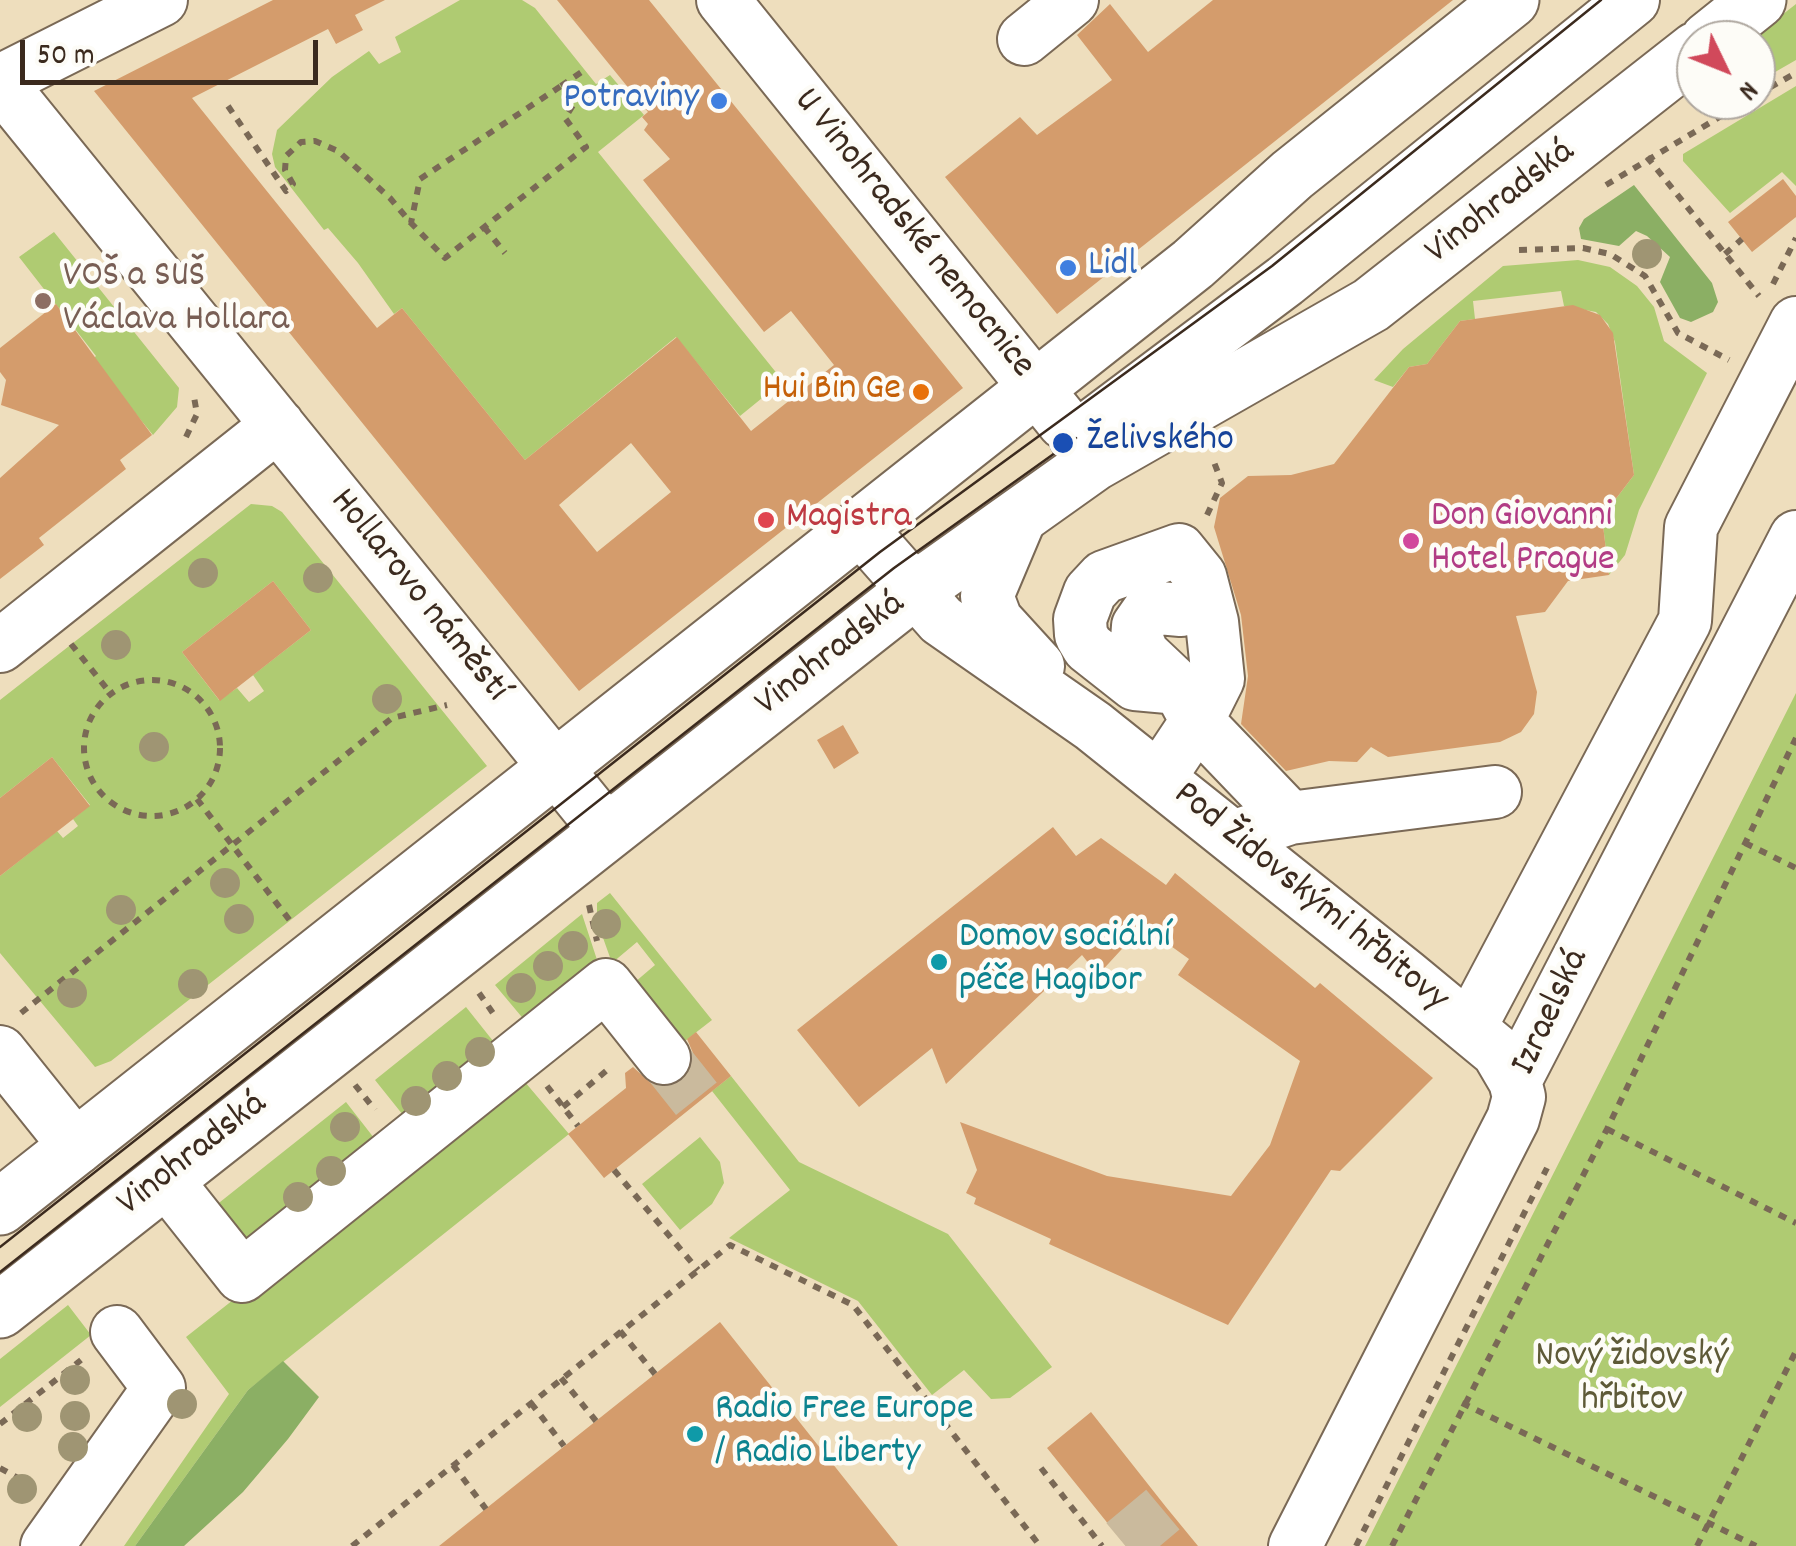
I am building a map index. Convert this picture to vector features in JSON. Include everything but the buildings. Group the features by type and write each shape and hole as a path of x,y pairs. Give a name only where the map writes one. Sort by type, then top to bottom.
{"main road":[{"name":"Vinohradská","path":"0,1207 1228,236 1292,174 1512,0"},
{"path":"1733,20 1758,0"},
{"name":"Vinohradská","path":"0,1310 606,830 1022,512 1073,458 1371,305 1676,66"}],"street":[{"path":"0,82 161,0"},
{"name":"U Vinohradské nemocnice","path":"723,0 1036,388 1073,458"},
{"path":"1024,38 1072,0"},
{"path":"1073,458 1633,0"},
{"name":"Hollarovo náměstí","path":"0,82 606,830"},
{"path":"1470,1027 1685,621 1692,527 1780,312"},
{"path":"0,646 278,425"},
{"name":"Pod Židovskými hřbitovy","path":"1022,512 990,586 988,607 1004,631 1093,726"},
{"name":"Pod Židovskými hřbitovy","path":"859,527 953,630 1093,726 1470,1027 1498,1052 1515,1081"},
{"name":"Izraelská","path":"1294,1546 1514,1118 1519,1097 1515,1081 1796,537"},
{"path":"1159,778 1188,704 1218,679 1212,622 1190,593 1179,550 1122,567 1090,592 1080,619 1081,635 1088,646 1134,684 1188,704 1290,818"},
{"path":"1112,638 1121,609 1151,584 1190,593"},
{"path":"1233,837 1290,818 1494,792"},
{"path":"164,1179 242,1276 606,985 656,1047"},
{"path":"6,1036 77,1148"},
{"path":"47,1546 159,1388 118,1332"}],"path":[{"path":"411,223 420,179 583,71"},
{"path":"228,106 286,191 292,184 286,156 301,142 314,141 338,151 390,198 445,258 586,147 565,118 572,105 561,86"},
{"path":"1620,176 1713,120"},
{"path":"1648,157 1725,254 1780,312"},
{"path":"484,227 505,253"},
{"path":"1725,254 1742,240"},
{"path":"1502,251 1583,248 1610,254 1644,276 1678,332 1733,363"},
{"path":"45,611 112,694"},
{"path":"166,682 198,696 212,715 220,736 220,759 212,781 197,799 178,811 136,814 116,806 88,772 87,729 96,709 132,683 166,682"},
{"path":"6,1036 232,845 392,718 447,706"},
{"path":"1392,1546 1607,1129 1796,738"},
{"path":"197,799 298,932"},
{"path":"1745,843 1796,868"},
{"path":"563,1107 656,1047"},
{"path":"545,1083 578,1126"},
{"path":"1607,1129 1796,1223"},
{"path":"1356,1546 1547,1168"},
{"path":"614,1170 698,1270"},
{"path":"352,1546 730,1245 854,1305 1040,1546"},
{"path":"0,1424 118,1332"},
{"path":"620,1332 655,1374"},
{"path":"1697,1546 1796,1351"},
{"path":"562,1378 596,1421"},
{"path":"531,1403 564,1446"},
{"path":"1462,1404 1756,1546"},
{"path":"453,1465 486,1508"},
{"path":"1041,1468 1102,1546"}],"green space":[{"path":"460,0 522,0 535,8 596,84 610,75 644,115 598,152 783,381 740,416 676,337 525,460 402,308 394,314 358,263 328,228 324,230 275,167 272,154 277,130 332,77 369,51 379,64 401,52 395,37"},
{"path":"1796,4 1796,60 1776,72 1776,20"},
{"path":"1796,86 1796,186 1782,172 1730,213 1683,161 1683,154 1740,120 1776,120 1776,98"},
{"path":"1634,185 1712,283 1718,302 1713,312 1691,322 1680,318 1660,282 1670,257 1647,236 1636,231 1619,246 1581,239 1579,228 1584,219"},
{"path":"54,232 179,388 177,407 153,435 92,360 96,356 19,257"},
{"path":"1578,260 1610,267 1637,286 1654,307 1664,341 1707,373 1639,510 1625,555 1609,575 1602,517 1634,475 1615,342 1608,324 1596,312 1564,306 1561,291 1473,301 1475,319 1460,321 1427,364 1409,367 1393,387 1374,380 1403,349 1503,266"},
{"path":"251,504 272,506 282,512 487,766 111,1061 95,1067 0,953 0,876 57,831 63,838 78,826 73,819 90,805 52,757 0,798 0,700","holes":["273,581 311,630 253,675 264,691 249,702 237,688 219,700 182,652"]},
{"name":"Nový židovský hřbitov","path":"1796,693 1796,1546 1365,1546 1717,850"},
{"path":"610,893 712,1020 676,1048 628,988 655,965 637,942 612,963 597,921 597,903"},
{"path":"582,914 601,972 531,1028 495,985"},
{"path":"466,1007 501,1051 411,1125 375,1080"},
{"path":"519,1075 569,1134 248,1390 135,1546 124,1546 229,1394 186,1337"},
{"path":"731,1076 799,1162 948,1234 1052,1367 1010,1398 991,1399 964,1370 932,1395 858,1301 729,1238 790,1190 712,1091"},
{"path":"346,1102 381,1147 251,1251 215,1206"},
{"path":"700,1137 720,1162 724,1183 712,1204 680,1230 642,1184"},
{"path":"68,1305 91,1335 0,1407 0,1359"},
{"path":"283,1361 319,1397 288,1439 243,1492 184,1546 135,1546 248,1390"}],"tunnel":[{"path":"664,1058 699,1102"},
{"path":"1123,1543 1166,1507"}],"tram line":[{"path":"0,1247 880,552 1272,266 1601,0"},
{"path":"0,1272 894,568 1076,438"}],"place":[{"name":"Potraviny","path":"719,101"},
{"name":"Lidl","path":"1068,268"},
{"name":"VOŠ a SUŠ Václava Hollara","path":"43,301"},
{"name":"Hui Bin Ge","path":"921,392"},
{"name":"Želivského","path":"1063,443"},
{"name":"Magistra","path":"766,520"},
{"name":"Don Giovanni Hotel Prague","path":"1411,541"},
{"name":"Domov sociální péče Hagibor","path":"939,962"},
{"name":"Radio Free Europe / Radio Liberty","path":"695,1434"}]}
